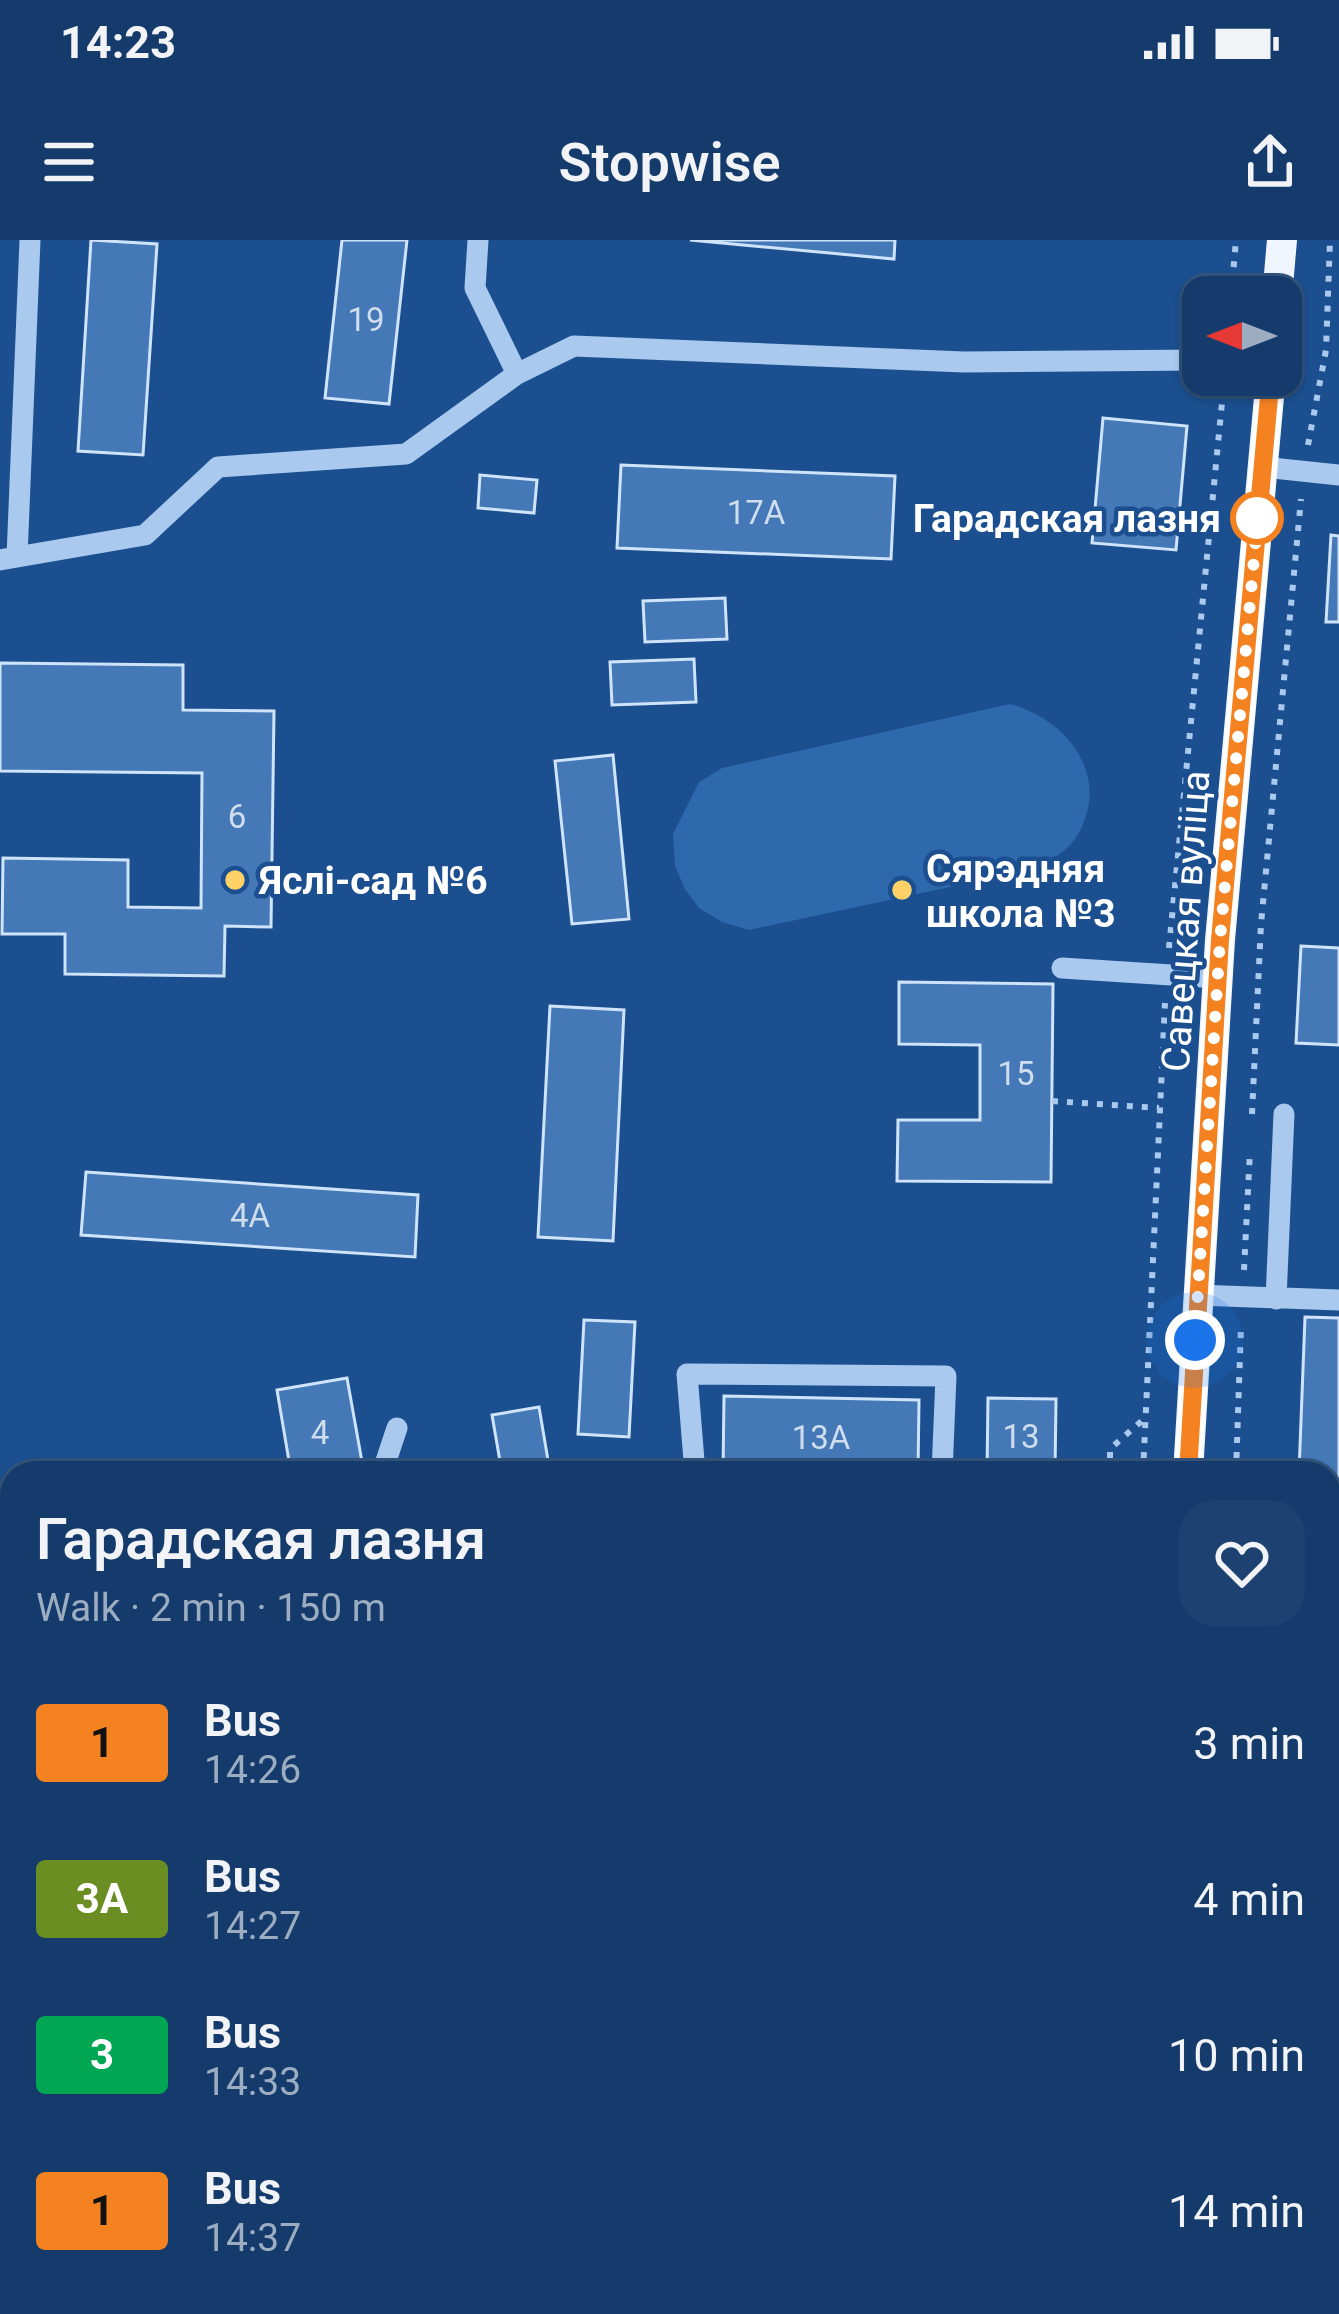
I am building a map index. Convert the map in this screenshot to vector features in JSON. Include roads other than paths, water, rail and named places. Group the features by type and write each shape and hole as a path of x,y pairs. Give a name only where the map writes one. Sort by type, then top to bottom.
{"main road":[{"path":"1279,276 1282,240"},
{"name":"Савецкая вуліца","path":"1189,1461 1218,978 1269,396"}],"lane":[{"path":"29,240 8,559 145,535 218,467 406,454 518,374 574,346 964,362 1182,360"},
{"path":"478,240 475,288 518,374"},
{"path":"1263,467 1339,476"},
{"path":"1062,968 1218,978"},
{"path":"1276,1299 1284,1114"},
{"path":"1198,1295 1339,1300"},
{"path":"694,1461 687,1374 946,1376 942,1461"},
{"path":"386,1461 397,1428"}],"place":[{"name":"Гарадская лазня","path":"1257,518"},
{"name":"Яслі-сад №6","path":"235,880"},
{"name":"Сярэдняя школа №3","path":"902,890"}]}
